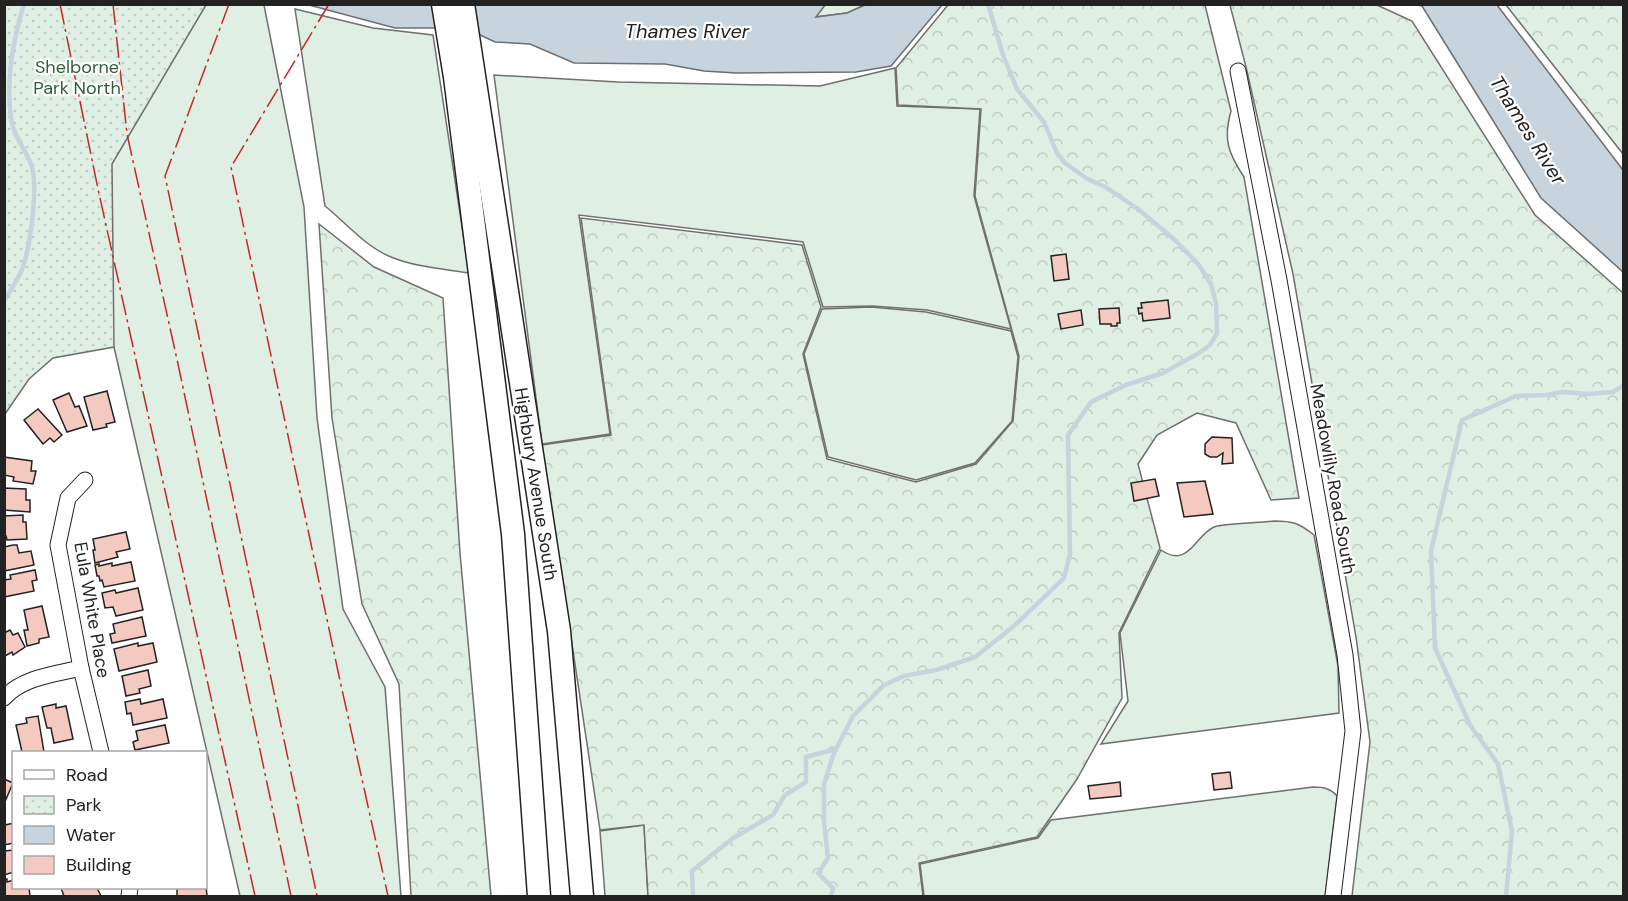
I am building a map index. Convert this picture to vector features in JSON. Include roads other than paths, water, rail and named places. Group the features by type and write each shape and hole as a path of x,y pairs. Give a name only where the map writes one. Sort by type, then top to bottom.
{"highway":[{"path":"443,4 465,75"},
{"path":"462,4 465,75"},
{"name":"Highbury Avenue South","path":"465,75 513,534 539,897"},
{"name":"Highbury Avenue South","path":"465,75 559,631 582,897"}],"street":[{"name":"Meadowlily Road South","path":"1238,71 1279,280 1345,655 1353,731 1333,897"},
{"name":"Eula White Place","path":"85,480 68,498 58,545 81,668 101,751"},
{"path":"4,698 34,679 81,668"}],"water":[{"name":"Thames River","path":"309,5 825,5 816,17 847,13 865,5 942,5 891,66 856,72 736,73 704,71 665,64 574,63 530,44 495,42 478,34 439,28 395,28"},
{"name":"Thames River","path":"1418,5 1497,5 1623,170 1623,272 1541,198 1422,6"}],"waterway":[{"path":"4,301 24,264 34,199 31,164 14,131 9,90 17,32 24,4"},
{"path":"831,896 833,888 818,873 828,858 824,822 824,784 834,753 853,716 884,685 904,676 936,670 975,657 1014,626 1064,578 1070,554 1068,435 1091,402 1126,385 1163,373 1210,345 1217,333 1216,303 1211,284 1199,265 1175,240 1138,209 1107,188 1086,178 1065,163 1057,153 1044,122 1017,89 1003,55 988,4"},
{"path":"1506,896 1512,831 1498,764 1470,725 1435,648 1431,551 1462,420 1516,396 1562,392 1588,394 1613,392 1624,385"},
{"path":"693,896 692,871 733,838 773,815 785,795 806,782 806,757 836,749"}],"park label":[{"name":"Shelborne Park North","path":"77,77"}]}
